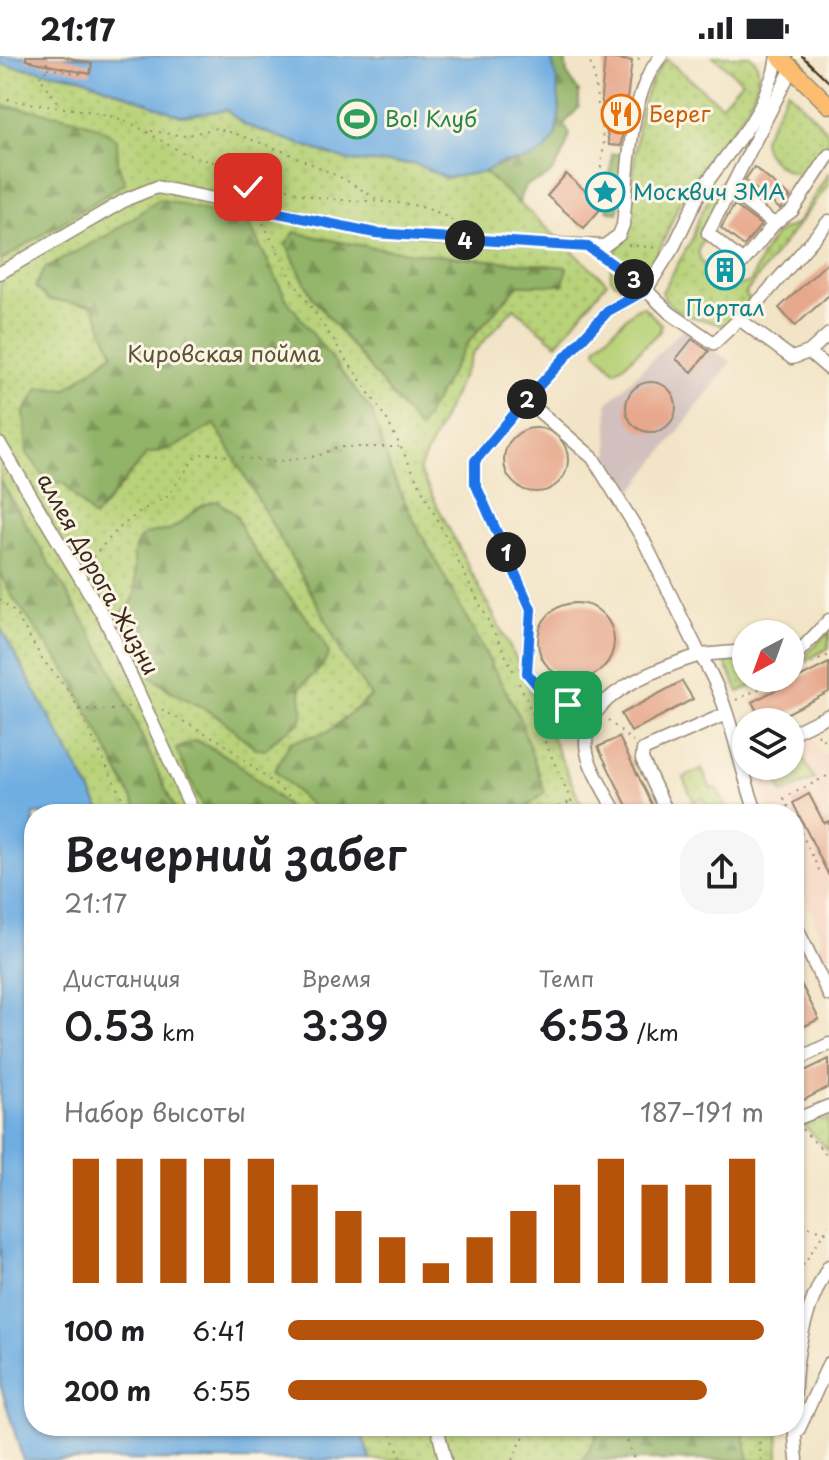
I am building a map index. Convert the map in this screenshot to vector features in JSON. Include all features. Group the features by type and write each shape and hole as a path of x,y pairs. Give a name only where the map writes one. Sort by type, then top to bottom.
{"main road":[{"path":"782,60 829,105"}],"street":[{"path":"0,273 127,199 157,187 375,233 604,246 619,235 623,225 634,126 643,85 657,60"},
{"path":"782,60 730,190 708,233 743,262 774,224 792,211 829,155"},
{"path":"597,714 568,705 542,691 527,673 531,609 475,483 475,461 608,311 646,290 674,246 701,190 760,107 782,60"},
{"path":"730,190 774,224"},
{"path":"646,290 670,313 714,343 762,298 829,220"},
{"path":"739,319 792,358 809,352 829,334"},
{"path":"809,352 829,369"},
{"path":"526,400 593,458 643,539 708,667 732,729"},
{"name":"аллея Дорога Жизни","path":"0,444 105,619 190,804"},
{"path":"804,646 829,620"},
{"path":"612,804 587,753 587,733 604,701 647,675 700,655 732,652"},
{"path":"663,804 642,759 643,750 725,710"},
{"path":"804,727 829,715"},
{"path":"748,780 754,804"},
{"path":"804,944 829,995"},
{"path":"804,1056 829,1044"},
{"path":"804,1117 829,1106"},
{"path":"804,1327 810,1304 829,1266"},
{"path":"804,1417 829,1363"},
{"path":"439,1436 445,1460"},
{"path":"795,1437 797,1460"}],"path":[{"path":"588,56 604,145 596,200"},
{"path":"630,56 657,60"},
{"path":"47,62 45,74 39,76 61,107"},
{"path":"46,68 85,75 87,68"},
{"path":"0,97 20,103 105,115 147,131 181,152 238,168 296,193 319,198 380,201 439,211 478,241"},
{"path":"147,131 185,136 216,128 236,134 342,178 380,201"},
{"path":"238,168 292,279 386,418 526,697 573,804"},
{"path":"612,242 644,248 674,246"},
{"path":"588,247 646,290"},
{"path":"78,573 118,529 139,512 168,496 194,459 204,453 276,462 318,456 337,447 401,447"},
{"path":"0,599 16,614 43,660 71,694 125,804"},
{"path":"804,667 829,655"},
{"path":"725,710 757,692"},
{"path":"79,709 115,710 145,702 222,742 299,804"},
{"path":"597,714 643,750"},
{"path":"787,804 784,798 829,775"},
{"path":"566,804 572,801"},
{"path":"804,839 821,874"},
{"path":"804,1131 829,1157"},
{"path":"804,1225 829,1233"},
{"path":"804,1263 829,1225"},
{"path":"392,1436 402,1460"},
{"path":"512,1460 524,1436"},
{"path":"626,1436 634,1460"},
{"path":"759,1436 761,1460"}],"shaded area":[{"path":"683,329 731,362 629,496 609,456 607,404"},
{"path":"812,736 822,755 829,752 829,979 813,946 823,941 804,894 804,804 767,804 757,780 804,780 804,740"}],"green space":[{"path":"551,56 565,56 567,74 579,92 579,107 564,124 570,135 556,166 544,179 527,185 519,203 484,172 495,166 531,158 553,140 559,113"},
{"path":"713,56 751,56 758,69 757,85 738,122 688,186 654,259 635,282 622,288 611,279 611,271 626,226 639,118 645,97 666,59 721,105 742,81"},
{"name":"Кировская пойма","path":"0,64 80,77 181,116 226,110 245,125 349,161 416,164 446,178 484,172 607,282 557,344 514,308 473,353 419,470 517,661 581,804 97,804 0,627"},
{"path":"788,90 829,133 826,153 819,166 808,172 796,173 773,161 763,138"},
{"path":"0,105 78,120 106,132 117,140 118,164 125,183 0,261"},
{"path":"748,147 698,250 705,266 726,283 734,285 751,281 771,241 778,233 798,222 829,172 829,184 745,294 752,303 726,327 681,312 667,301 662,292 692,239 709,198"},
{"path":"612,154 624,154 618,213 607,210"},
{"path":"160,199 248,222 287,300 372,412 391,472 410,513 518,714 545,792 531,804 309,804 275,771 290,742 328,732 371,696 343,656 321,610 215,424 173,448 147,454 94,518 64,483 47,481 27,453 24,412 39,388 67,389 113,353 93,305 49,300 35,287 45,268 108,235"},
{"path":"295,232 396,251 567,267 563,285 518,285 466,345 419,429 312,297 286,244"},
{"path":"643,306 661,324 660,331 615,371 596,351 597,346 634,310"},
{"path":"0,480 107,660 172,804 135,804 70,676 14,599 0,574"},
{"path":"218,501 236,515 245,536 267,569 318,632 329,653 320,668 300,688 303,711 300,722 281,734 265,750 255,748 219,717 151,677 113,618 128,607 135,594 134,558 138,541 147,533 169,530 202,506"},
{"path":"829,631 829,648 805,661 804,658"},
{"path":"724,661 732,661 732,678"},
{"path":"196,740 235,761 284,804 201,804 176,749"},
{"path":"804,760 814,779 783,794 776,780 804,780"},
{"path":"702,769 711,789 717,788 724,804 706,804 703,798 694,802 683,778"},
{"path":"817,1118 824,1121 829,1118 829,1151 804,1125"},
{"path":"363,1436 778,1436 779,1460 371,1460"},
{"path":"595,1436 744,1436 749,1460 583,1460"}],"water":[{"path":"0,56 551,56 560,111 555,137 545,151 527,160 500,163 484,172 446,178 416,164 349,161 245,125 226,110 181,116 80,77 0,64"},
{"path":"0,627 97,804 24,804 24,1436 363,1436 371,1460 23,1460 0,1384"}],"building":[{"path":"26,56 63,56 92,64 90,74 26,60"},
{"path":"605,58 632,61 621,146 609,145 601,96"},
{"path":"754,167 790,197 780,209 745,180"},
{"path":"566,174 603,206 584,228 547,196"},
{"path":"734,205 761,225 744,246 721,228"},
{"name":"Портал","path":"720,256 740,272 734,279 730,275 726,280 710,268"},
{"path":"829,261 829,295 795,326 779,308"},
{"path":"692,339 709,351 692,372 676,359"},
{"path":"651,382 669,389 676,407 669,425 651,432 633,425 626,407 633,389"},
{"path":"536,428 559,437 568,460 559,483 536,492 513,483 504,460 513,437"},
{"path":"576,603 591,606 603,614 611,626 614,641 611,656 603,668 591,676 576,679 561,676 549,668 541,656 538,641 541,626 549,614 561,606"},
{"path":"829,663 829,692 798,708 755,708 752,702 772,692 804,692 804,676"},
{"path":"682,681 693,699 631,732 621,714"},
{"path":"619,737 652,804 626,804 598,747"},
{"path":"809,794 824,823 829,821 829,876 804,825 804,804 793,803"},
{"path":"804,990 819,1019 804,1026"},
{"path":"829,1059 829,1087 804,1100 804,1071"}],"tram line":[{"path":"802,56 829,82"}],"place":[{"name":"Берег","path":"621,114"},
{"name":"Во! Клуб","path":"357,119"},
{"name":"Москвич ЗМА","path":"605,192"},
{"name":"Портал","path":"725,270"}],"route":[{"path":"248,187 255,208 375,233 588,247 646,290 608,311 475,461 475,483 531,609 527,673 542,691 568,705"}]}
